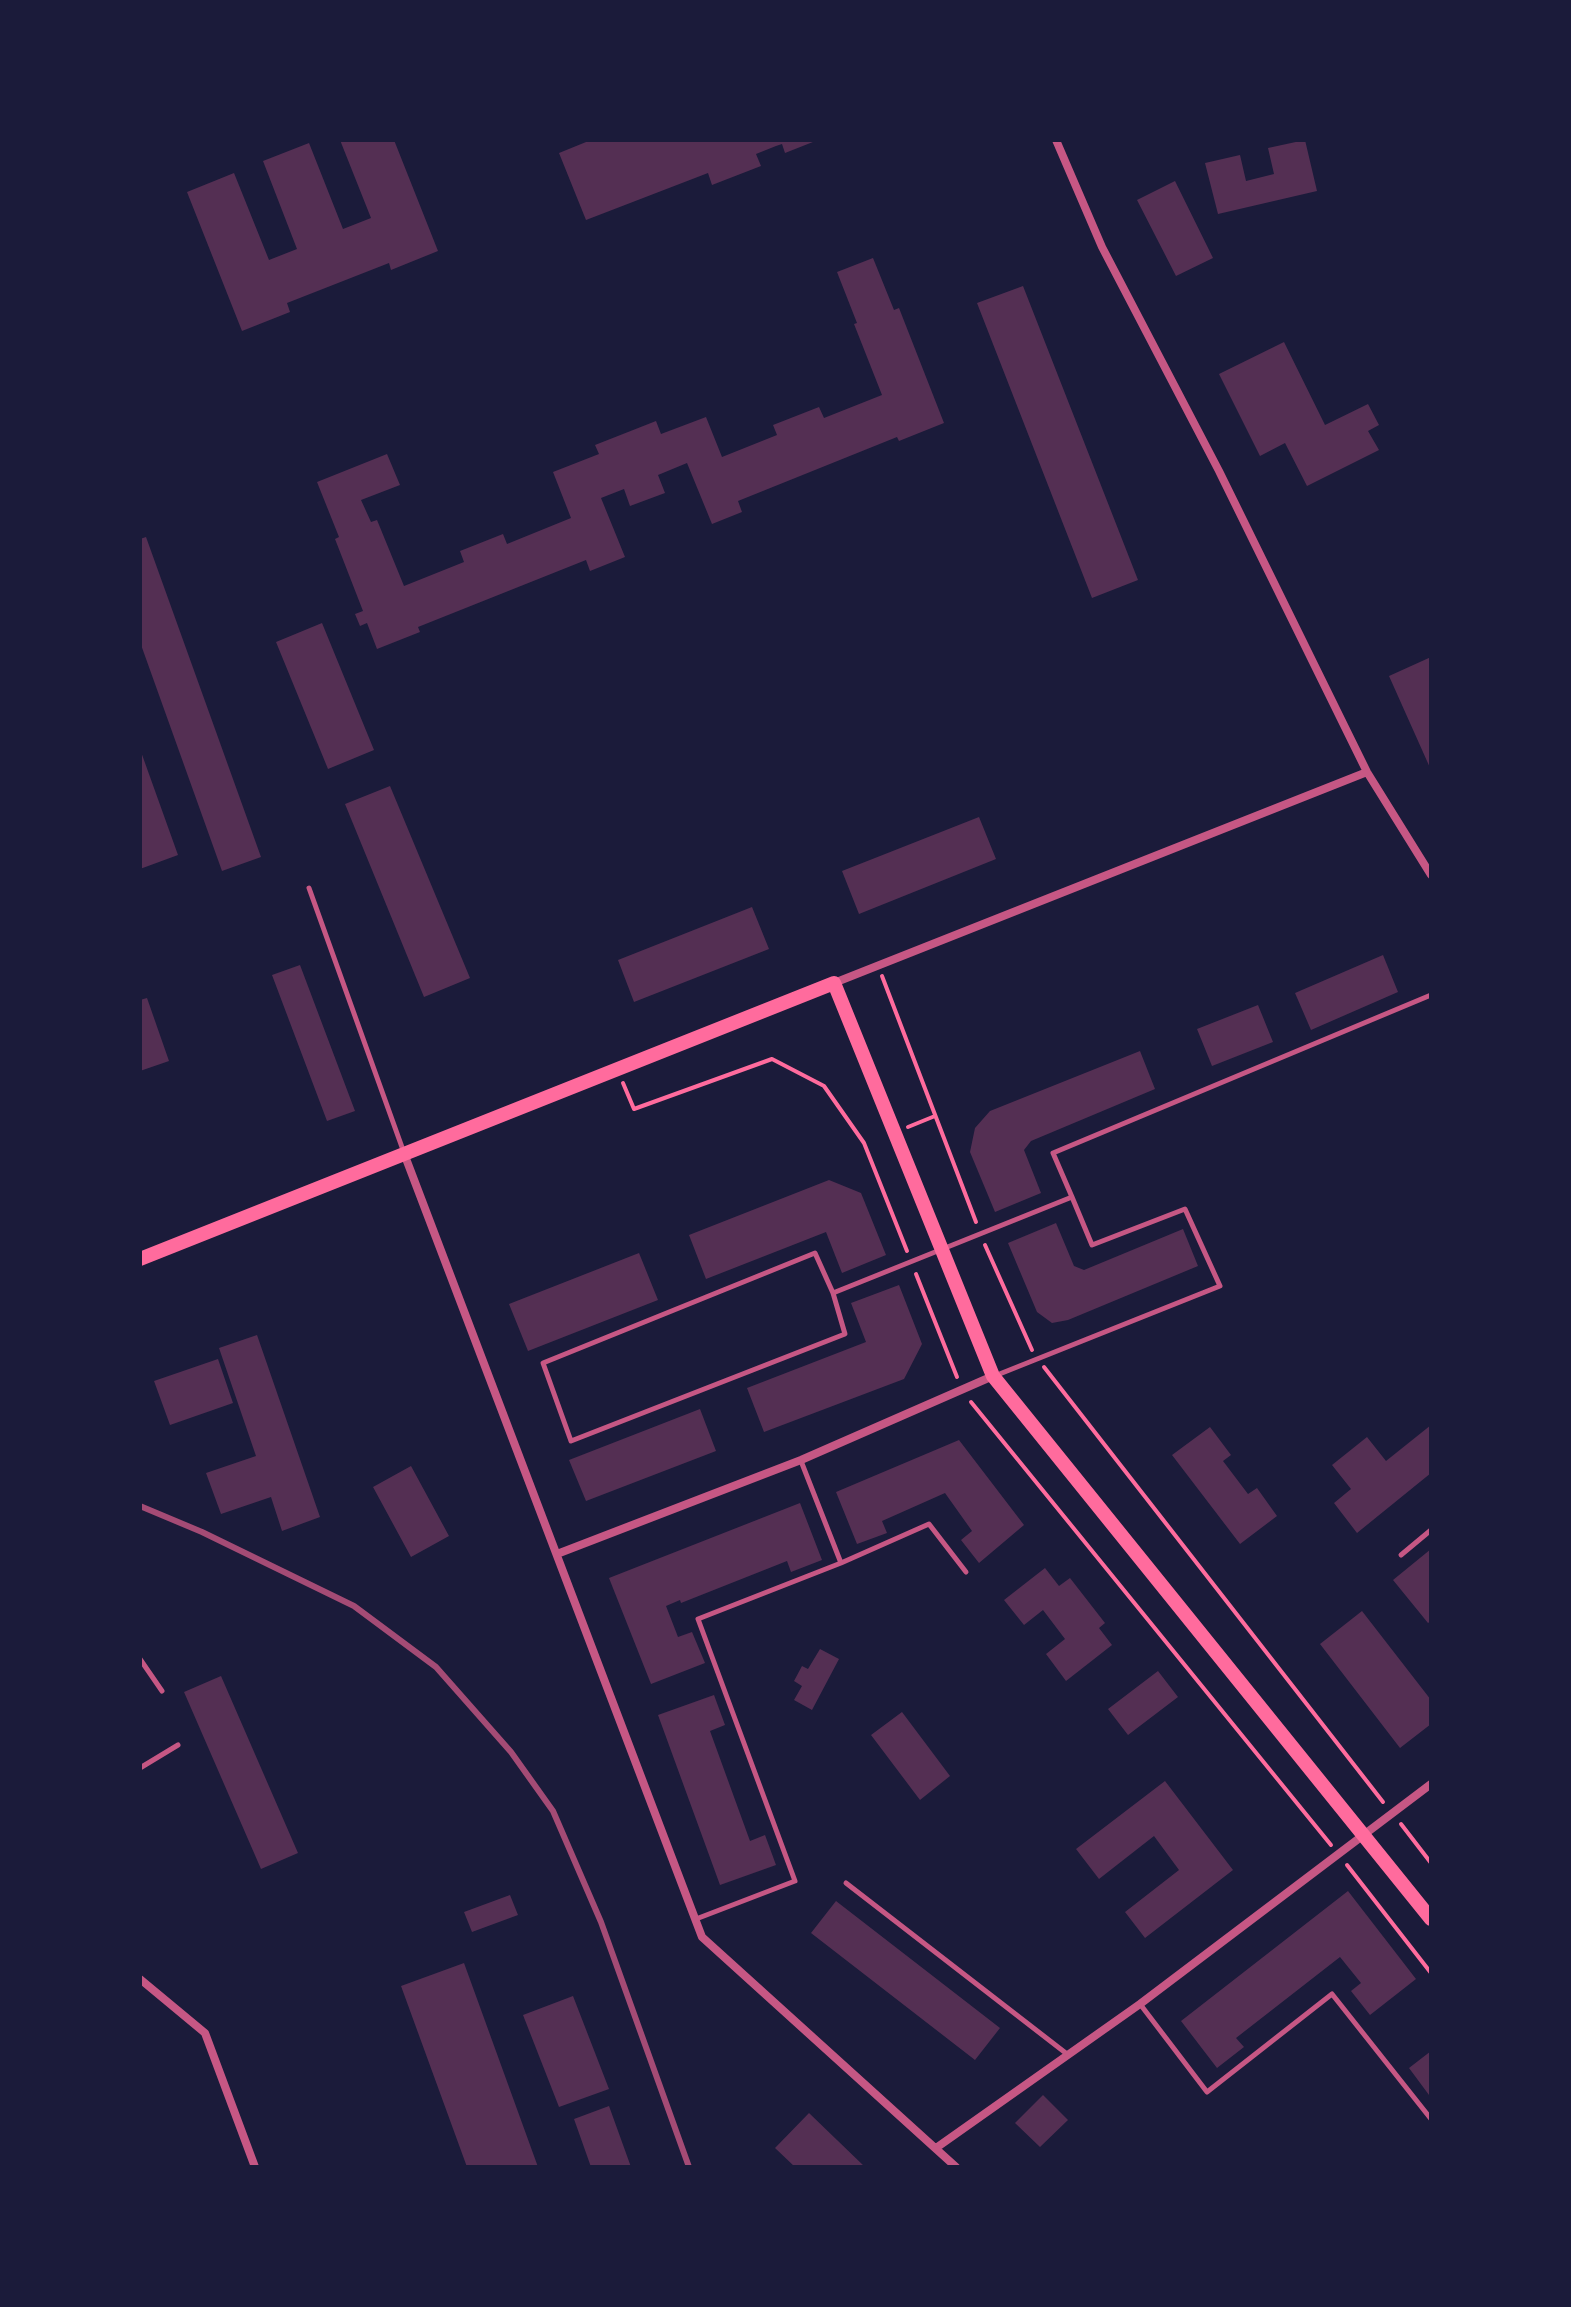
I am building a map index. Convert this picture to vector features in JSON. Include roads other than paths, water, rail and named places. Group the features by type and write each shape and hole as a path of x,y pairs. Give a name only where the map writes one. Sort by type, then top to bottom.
{"main road":[{"path":"140,1259 834,983 993,1376 1431,1919"}],"street":[{"path":"1056,140 1102,247 1219,471 1367,772 1431,875"},
{"path":"834,983 1367,772"},
{"path":"405,1156 702,1937 956,2167"},
{"path":"557,1554 801,1460 993,1376"},
{"path":"936,2148 1140,2004 1431,1784"},
{"path":"140,1979 205,2033 255,2167"}],"lane":[{"path":"309,888 405,1156"},
{"path":"993,1376 1220,1286 1185,1209 1092,1245 1053,1153 1431,995"},
{"path":"833,1293 1072,1197"},
{"path":"815,1253 833,1293 845,1334 571,1441 543,1363 815,1253"},
{"path":"801,1460 841,1563"},
{"path":"695,1919 795,1881 698,1619 841,1563 929,1524 966,1572"},
{"path":"1401,1555 1431,1530"},
{"path":"140,1659 162,1691"},
{"path":"140,1768 178,1745"},
{"path":"846,1883 1067,2054"},
{"path":"1140,2004 1207,2092 1332,1994 1431,2119"}],"railway":[{"path":"140,1506 202,1532 354,1606 436,1667 511,1752 553,1811 601,1922 689,2167"}]}
